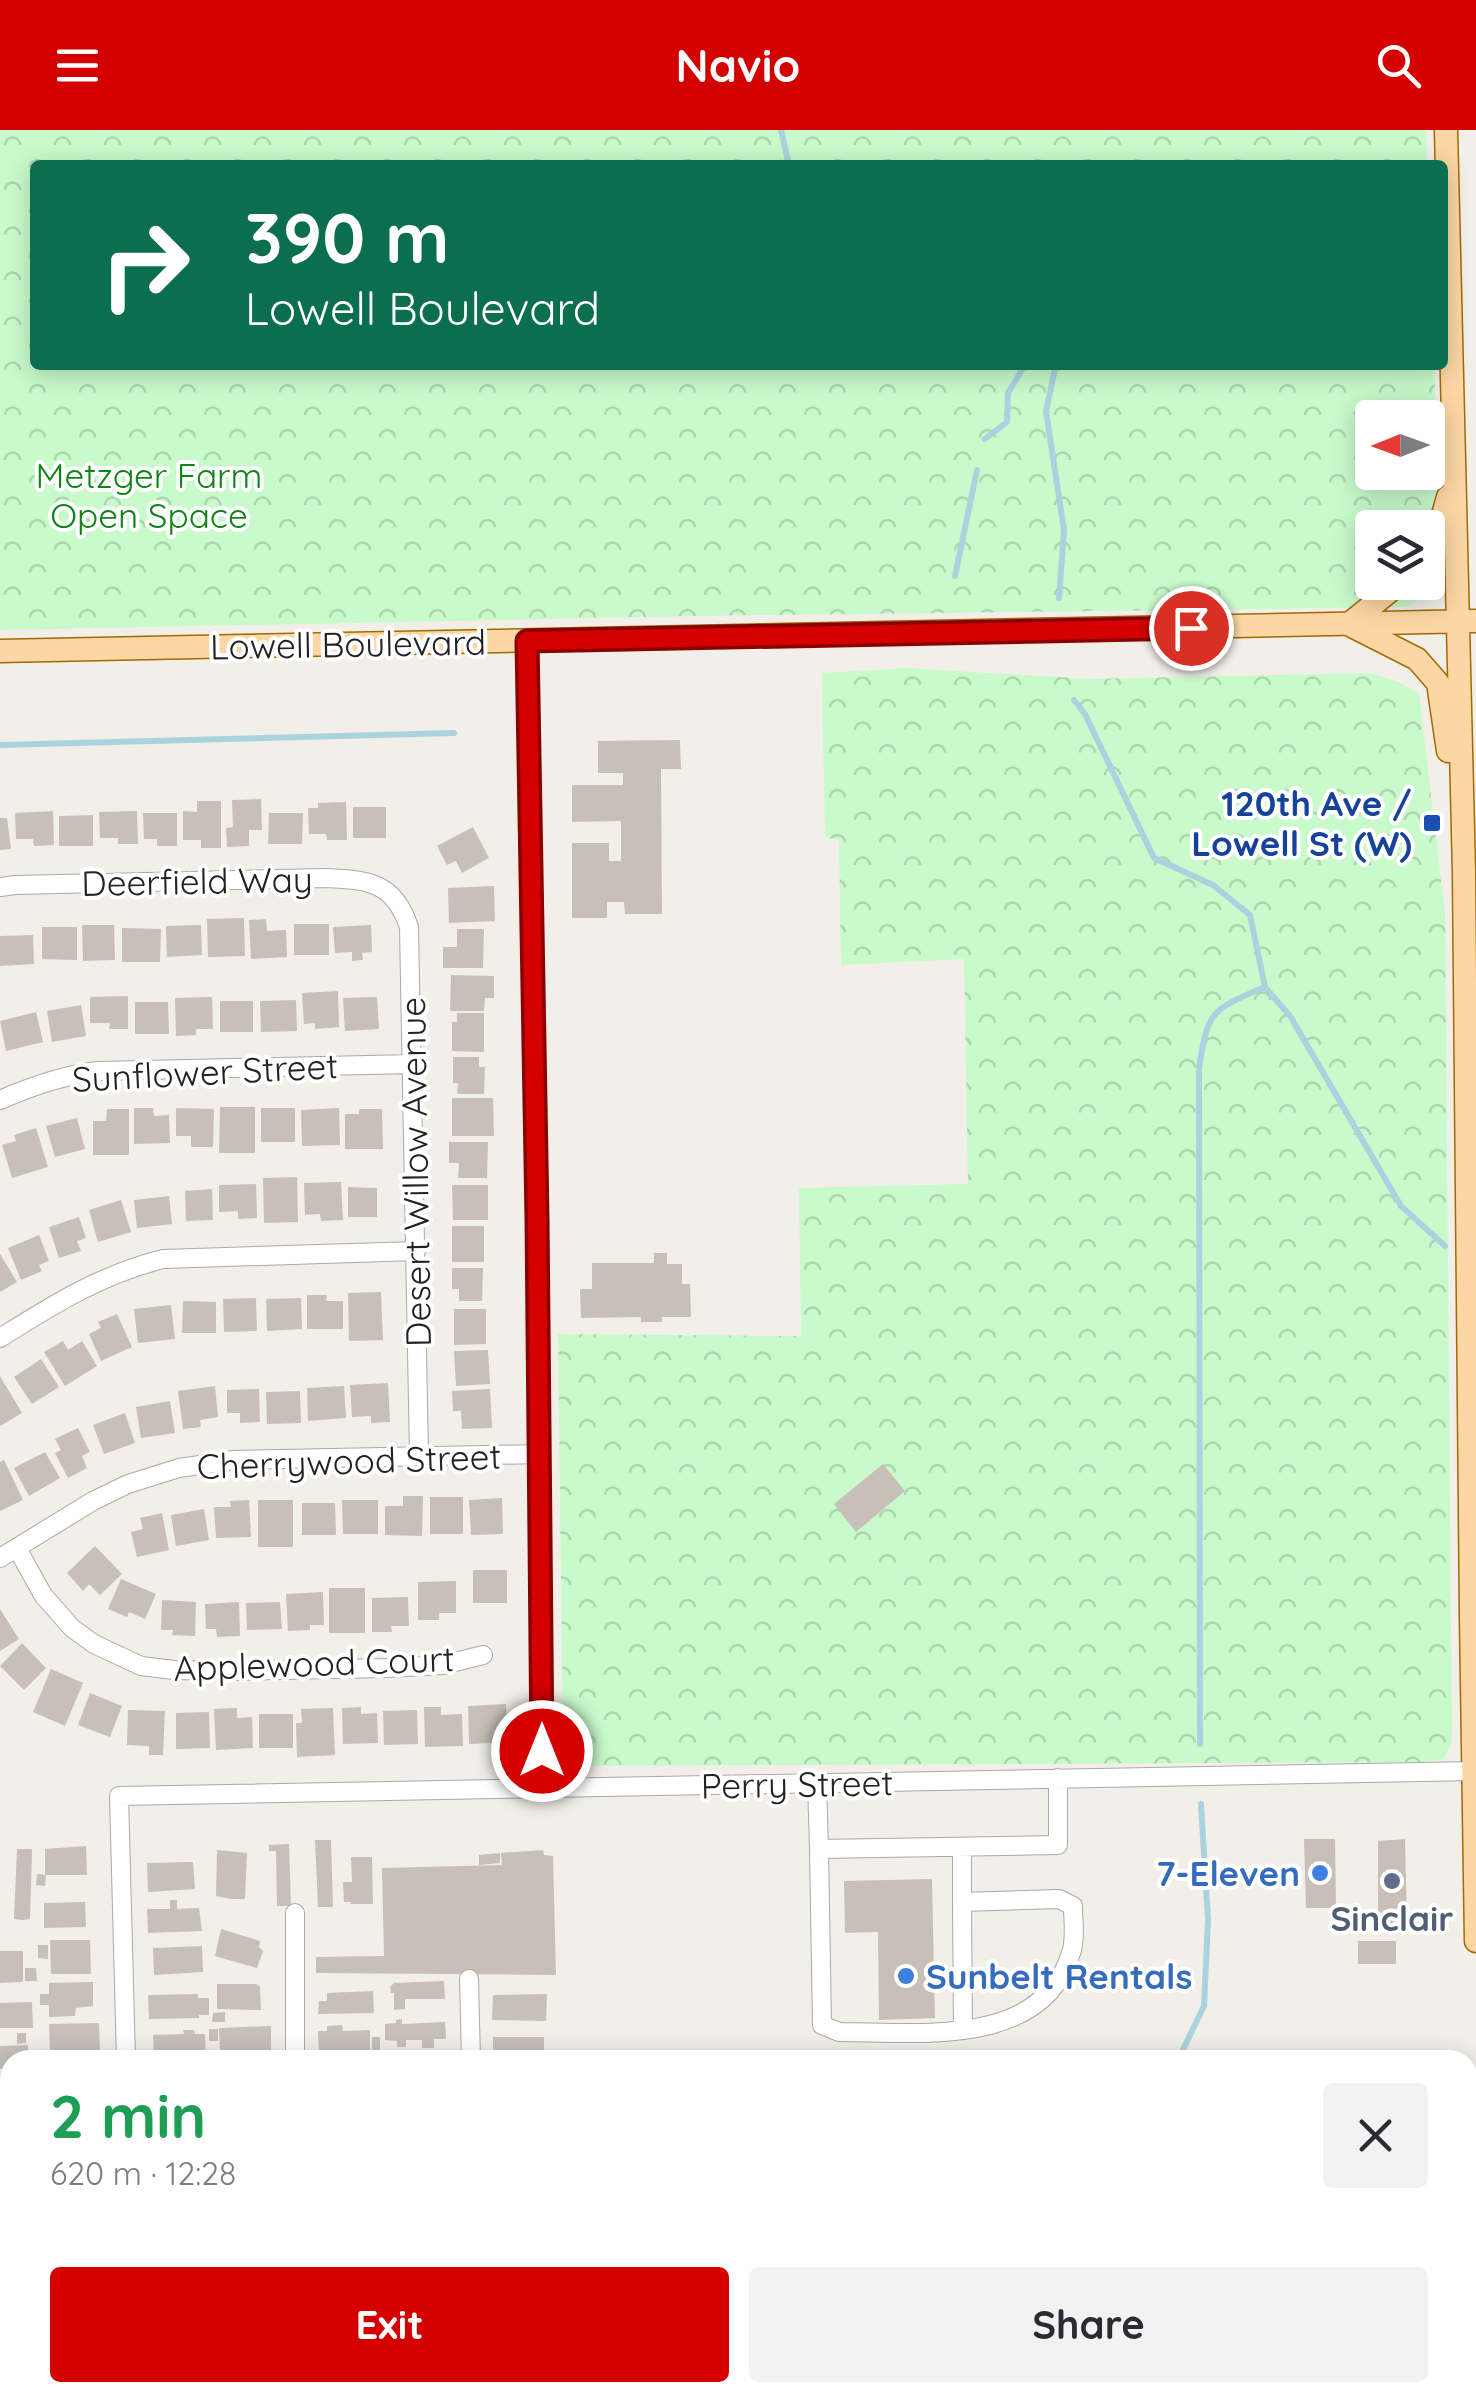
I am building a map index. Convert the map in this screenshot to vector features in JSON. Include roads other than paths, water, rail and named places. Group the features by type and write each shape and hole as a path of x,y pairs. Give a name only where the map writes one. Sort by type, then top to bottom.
{"main road":[{"path":"1446,130 1447,160"},
{"path":"1448,215 1454,470 1467,622 1464,874 1476,1941"},
{"path":"1445,510 1454,470"},
{"path":"1379,600 1349,624 1417,659 1438,683 1464,874"},
{"name":"Lowell Boulevard","path":"0,652 1467,622"}],"street":[{"path":"527,641 542,1789"},
{"name":"Deerfield Way","path":"0,887 326,878 396,886"},
{"name":"Desert Willow Avenue","path":"396,886 409,927 419,1456"},
{"name":"Sunflower Street","path":"0,1100 28,1088 98,1070 413,1064"},
{"path":"0,1338 92,1282 162,1258 416,1252"},
{"name":"Cherrywood Street","path":"0,1558 110,1492 179,1468 234,1460 540,1454"},
{"name":"Applewood Court","path":"17,1548 43,1595 72,1628 94,1644 141,1666 192,1670 387,1668 443,1664 483,1655"},
{"name":"Perry Street","path":"126,2050 119,1796 1475,1771"},
{"path":"819,1850 1058,1846 1058,1778"},
{"path":"817,1783 822,2025 839,2032 963,2030 1005,2022 1041,2003 1063,1973 1073,1950 1073,1906 1058,1899 962,1902"},
{"path":"962,1847 963,2030"},
{"path":"295,1913 295,2050"},
{"path":"469,1979 471,2050"}],"waterway":[{"path":"781,130 788,160"},
{"path":"985,439 1007,422 1008,393 1022,370"},
{"path":"1055,370 1046,411 1064,530 1059,598"},
{"path":"955,576 977,470"},
{"path":"1074,700 1085,714 1154,858 1213,885 1250,915 1265,987 1290,1016 1401,1206 1445,1246"},
{"path":"0,745 454,733"},
{"path":"1200,1744 1199,1068 1215,1014 1265,987"},
{"path":"1183,2050 1204,2006 1208,1920 1201,1804"}],"place":[{"name":"120th Ave / Lowell St (W)","path":"1432,823"},
{"name":"7-Eleven","path":"1320,1873"},
{"name":"Sinclair","path":"1392,1881"},
{"name":"Sunbelt Rentals","path":"906,1976"}],"park label":[{"name":"Metzger Farm Open Space","path":"149,495"}]}
